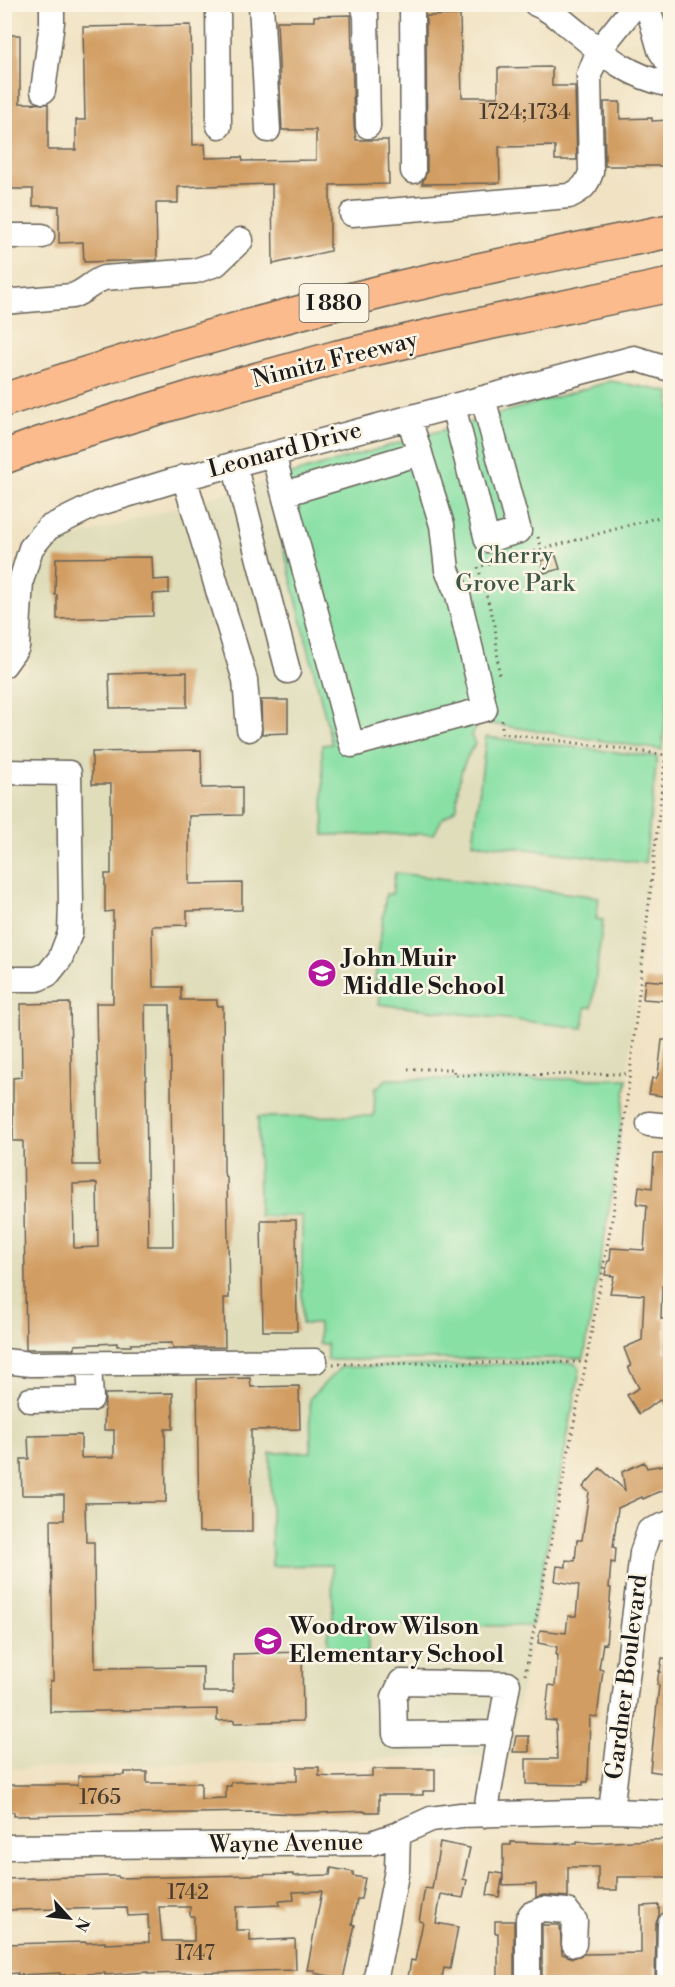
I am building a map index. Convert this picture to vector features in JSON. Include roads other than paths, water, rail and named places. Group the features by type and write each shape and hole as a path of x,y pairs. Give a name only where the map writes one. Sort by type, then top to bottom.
{"highway":[{"name":"I 880","path":"4,400 183,344 318,307 455,275 670,231"},
{"name":"Nimitz Freeway","path":"4,457 167,405 338,357 670,285"},
{"path":"597,300 670,294"}],"street":[{"path":"43,91 52,22 52,4"},
{"path":"218,4 219,126"},
{"path":"261,4 268,130"},
{"path":"363,4 366,16 368,126"},
{"path":"412,4 413,171"},
{"path":"352,214 569,196 579,191 587,183 591,172 589,75 599,50 636,4"},
{"path":"647,4 660,50 670,65"},
{"path":"540,5 620,66 636,75 670,84"},
{"path":"4,236 42,236"},
{"path":"4,302 72,296 82,293 97,280 104,278 195,271 216,264 241,240"},
{"name":"Leonard Drive","path":"4,665 17,647 21,581 31,548 48,528 97,504 184,477 634,358 670,369"},
{"path":"453,406 487,540 519,531 483,398"},
{"path":"273,454 352,745 485,709 458,595 447,570 442,525 410,418"},
{"path":"284,494 420,453"},
{"path":"234,464 288,671"},
{"path":"184,477 245,680 249,729"},
{"path":"4,772 69,773 71,903 70,933 60,959 48,974 37,979 4,979"},
{"path":"4,1361 32,1364 320,1363"},
{"path":"30,1400 91,1399 89,1364"},
{"name":"Gardner Boulevard","path":"611,1810 642,1553 649,1530 670,1522"},
{"path":"485,1815 500,1732 508,1684 401,1682 394,1697 395,1734 500,1732"},
{"name":"Wayne Avenue","path":"4,1847 372,1843 431,1819 611,1810 670,1813"},
{"path":"375,1983 398,1870 398,1834"},
{"path":"528,1983 528,1919 531,1914 543,1909 567,1911 575,1921 574,1944"},
{"path":"669,1983 670,1924"}],"place":[{"name":"John Muir Middle School","path":"322,973"},
{"name":"Woodrow Wilson Elementary School","path":"268,1641"}],"park label":[{"name":"Cherry Grove Park","path":"515,570"}]}
